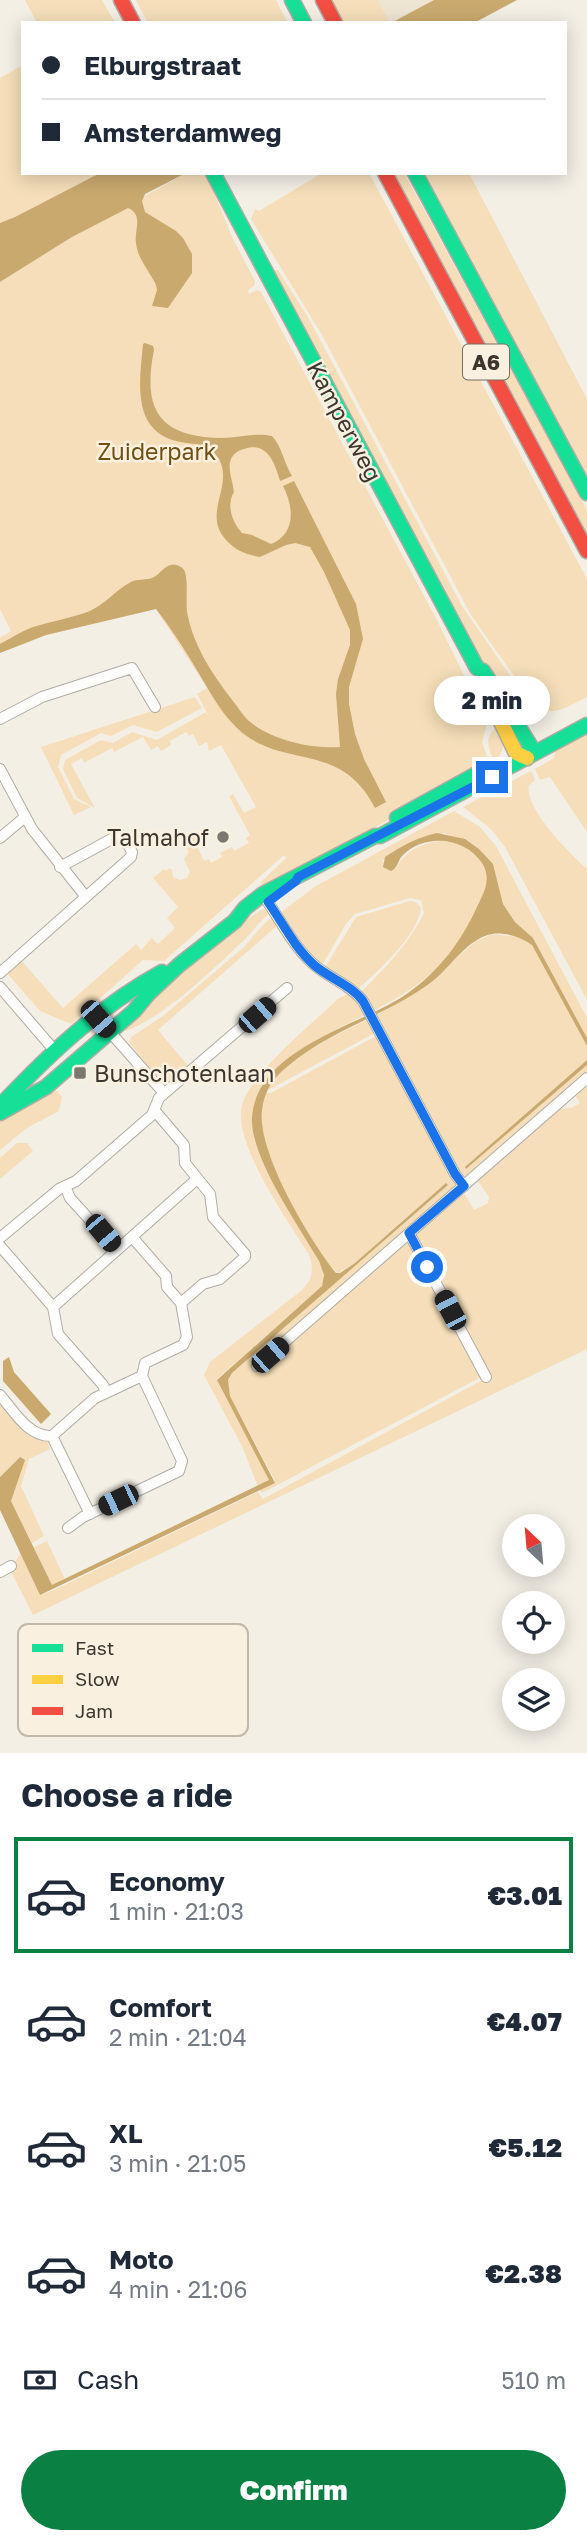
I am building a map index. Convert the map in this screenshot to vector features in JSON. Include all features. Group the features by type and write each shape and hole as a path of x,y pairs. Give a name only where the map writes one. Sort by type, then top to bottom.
{"main road":[{"path":"121,0 132,21"},
{"path":"292,0 303,21"},
{"path":"323,0 334,21"},
{"name":"Kamperweg","path":"215,175 524,752"},
{"name":"A6","path":"386,175 587,551"},
{"name":"A6","path":"416,175 587,494"},
{"path":"0,1113 46,1087 134,1011 179,965 235,921 240,921 266,898 296,881 298,877 375,836 380,836 587,716"},
{"path":"524,752 587,724"},
{"path":"0,1106 55,1051 129,990 174,965 179,965"},
{"path":"96,1016 110,1032"},
{"path":"55,1051 69,1067"}],"street":[{"path":"0,719 42,697 132,668 155,707"},
{"path":"0,769 25,817 86,897"},
{"path":"0,838 25,817"},
{"path":"0,973 131,857 132,852 124,836 119,835 61,867"},
{"path":"266,898 303,955 320,970 357,993 464,1186"},
{"path":"0,987 55,1051"},
{"path":"0,1238 58,1188 76,1181 155,1111 159,1098 164,1093 287,988"},
{"path":"110,1032 164,1093"},
{"path":"257,1366 464,1186 572,1097 587,1078"},
{"path":"155,1111 184,1144 185,1163 210,1194 214,1217 245,1254 245,1257 220,1279 202,1285 181,1303"},
{"path":"53,1307 197,1178"},
{"path":"65,1186 71,1198 117,1250"},
{"path":"409,1233 486,1377"},
{"path":"68,1528 90,1514 179,1471 182,1461 142,1376 145,1363 183,1345 187,1337 181,1303 167,1287 166,1276 132,1237"},
{"path":"0,1246 53,1307 58,1334 103,1385 106,1392"},
{"path":"0,1395 32,1432 52,1436 95,1398 142,1376"},
{"path":"52,1436 90,1514"},
{"path":"0,1572 12,1566"}],"shaded area":[{"path":"376,0 439,0 400,21 387,21"},
{"path":"434,0 517,0 478,21 395,21"},
{"path":"96,175 182,175 145,194 142,201 145,212 183,238 192,254 192,273 168,308 152,306 156,285 139,255 136,243 137,219 128,208 72,237 0,282 0,223"},
{"path":"145,343 153,346 154,350 151,389 154,404 160,416 170,426 200,436 272,436 278,445 292,476 280,481 269,455 259,448 252,447 236,452 232,457 230,467 234,492 230,502 231,513 242,533 271,544 285,534 289,527 291,511 283,486 294,481 356,604 363,639 349,687 349,704 355,734 364,759 386,802 375,808 361,787 345,772 310,758 273,749 254,741 237,728 219,707 156,609 46,635 0,653 0,644 21,633 90,611 132,581 151,578 173,564 181,567 186,575 187,611 195,640 212,671 245,717 258,728 280,738 305,745 340,747 336,694 338,679 350,645 350,630 324,572 310,547 295,543 260,557 242,552 227,541 217,521 223,480 219,459 205,447 168,438 147,420 140,392 141,360"},
{"path":"437,833 465,839 493,864 503,904 515,922 533,938 587,1038 587,1046 532,945 513,936 492,934 468,947 434,980 417,992 323,1042 278,1075 267,1091 262,1111 268,1149 287,1195 336,1273 355,1263 446,1183 448,1185 232,1373 228,1380 230,1396 275,1483 40,1595 0,1510 0,1477 20,1457 25,1460 11,1501 52,1585 269,1480 217,1380 322,1286 324,1275 319,1261 277,1191 259,1152 253,1134 252,1118 258,1094 272,1073 291,1056 314,1041 408,993 430,975 456,944 471,920 486,885 485,869 475,854 455,843 433,841 412,848 391,871 383,867 385,857 391,853 416,839"},
{"path":"587,1060 587,1065 466,1169 465,1167"},
{"path":"9,1357 14,1372 51,1414 41,1424 3,1381 3,1361"}],"green space":[{"path":"25,0 102,0 114,21 36,21"},
{"path":"136,0 276,0 287,21 147,21"},
{"path":"326,0 377,0 389,21 337,21"},
{"path":"21,66 21,175 96,175 0,223 0,78"},
{"name":"Zuiderpark","path":"182,175 207,175 232,237 255,281 254,286 248,290 249,294 257,290 261,292 437,620 487,723 482,742 490,764 264,891 261,882 287,857 283,856 164,961 143,960 71,1024 40,1011 6,972 21,960 63,1008 136,944 141,950 152,938 158,944 175,928 167,918 178,907 153,878 169,868 173,877 180,880 187,878 190,872 184,859 189,852 182,839 195,832 201,844 197,846 204,861 209,859 211,863 222,857 220,853 232,847 234,851 249,843 246,838 250,835 229,796 233,794 244,813 256,807 221,745 209,751 207,742 199,746 193,734 189,736 186,732 170,741 171,745 161,751 158,746 151,750 143,737 114,752 112,748 84,763 82,758 71,764 95,808 77,798 63,769 65,760 101,740 113,743 132,732 157,740 206,712 210,718 197,694 207,688 156,609 46,635 0,653 0,638 11,631 0,609 0,282 72,237"},
{"path":"319,175 370,175 587,579 587,697 556,711 536,707 471,615 322,335 251,219 255,209 259,211"},
{"path":"388,175 405,175 587,510 587,544"},
{"path":"420,175 470,175 587,399 587,482"},
{"path":"278,270 309,319 462,606 527,700 528,704 514,712 483,666 272,272"},
{"path":"195,697 202,708 157,732 133,725 111,736 101,733 61,755 58,767 74,799 91,807 74,815 41,747"},
{"path":"499,726 503,745 501,753 494,761 489,737"},
{"path":"587,728 587,832 550,777 540,780 535,769 554,758 556,745"},
{"path":"531,771 535,780 529,786 534,807 550,830 587,869 587,1000 505,847 491,829 463,807"},
{"path":"454,811 480,827 496,846 587,1018 587,1038 533,938 515,922 503,904 493,864 479,849 444,833 393,851 382,861 396,869 405,856 417,847 431,842 460,844 473,850 482,861 487,875 484,893 467,928 446,959 405,993 371,1012 360,993 411,935 424,913 421,900 410,898 355,914 346,924 321,967 304,950 280,913 316,886"},
{"path":"410,901 416,902 421,908 405,942 357,990 324,969 356,917"},
{"path":"263,909 270,913 203,978 173,1003 126,1031 126,1023 159,987 239,924"},
{"path":"272,917 279,924 158,1030 189,1067 169,1084 162,1084 129,1042 131,1037 163,1016 244,947"},
{"path":"492,934 519,937 532,945 587,1046 587,1060 465,1167 466,1169 587,1065 587,1075 469,1179 463,1178 373,1017 418,991 475,942"},
{"path":"350,993 367,1014 329,1033 290,1058 273,1073 260,1090 254,1110 254,1132 262,1160 317,1257 323,1274 322,1286 217,1379 270,1478 258,1487 242,1446 204,1375 210,1362 302,1290 310,1278 312,1264 264,1182 245,1140 241,1121 242,1105 257,1078 270,1063 339,998"},
{"path":"369,1019 377,1032 268,1090 275,1078 298,1057"},
{"path":"378,1035 457,1183 457,1188 407,1238 483,1376 262,1493 260,1490 275,1481 230,1396 228,1380 232,1373 448,1185 446,1183 355,1263 338,1273 317,1248 282,1184 262,1130 266,1093 271,1093"},
{"path":"587,1085 587,1349 33,1615 10,1570 21,1553 40,1595 54,1590 258,1492 263,1499 488,1377 418,1246 425,1239 419,1243 414,1234 443,1207 445,1209 464,1193 474,1210 488,1203 489,1197 478,1181 560,1109 571,1108 580,1103 576,1096"},
{"path":"54,1088 62,1097 59,1111 27,1128 0,1150 0,1117"},
{"path":"17,1143 27,1143 33,1151 0,1179 0,1158"},
{"path":"0,1401 31,1437 47,1441 50,1449 29,1459 21,1486 44,1536 32,1543 11,1501 20,1457 0,1477"},
{"path":"47,1541 65,1579 52,1586 34,1547"}],"traffic: fast":[{"path":"292,0 303,21"},
{"path":"214,175 477,668 483,671 530,745 527,758"},
{"path":"416,175 587,493"},
{"path":"0,1113 46,1087 134,1011 179,965 235,921 245,908 263,894 375,836 380,836 587,725"},
{"path":"397,818 484,770"},
{"path":"1,1105 76,1032 117,1000 162,972"}],"traffic: slow":[{"path":"488,695 516,753 527,758"}],"traffic: jam":[{"path":"121,0 132,21"},
{"path":"323,0 334,21"},
{"path":"386,175 587,551"}],"place":[{"name":"Talmahof","path":"223,837"},
{"name":"Bunschotenlaan","path":"80,1073"}],"route":[{"path":"427,1267 409,1233 464,1186 455,1174 363,1001 357,993 320,970 303,955 268,902 285,891 298,877 492,777"}]}
